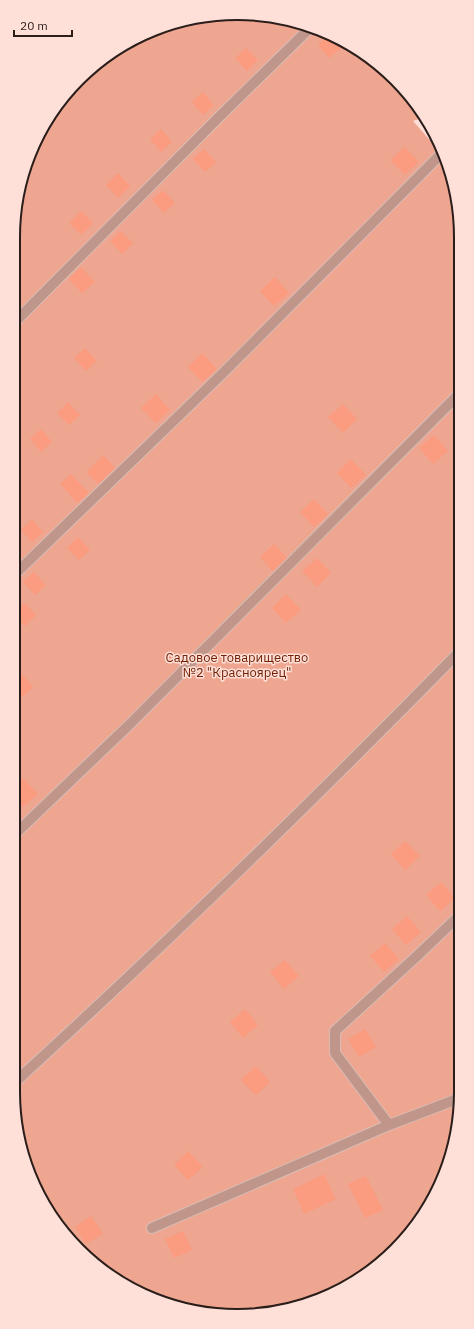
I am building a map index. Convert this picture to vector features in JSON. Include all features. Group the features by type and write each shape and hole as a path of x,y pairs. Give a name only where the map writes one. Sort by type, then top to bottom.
{"lane":[{"path":"20,317 306,32"},
{"path":"20,569 223,373 438,157"},
{"path":"20,829 130,724 454,400"},
{"path":"20,1078 141,966 374,739 454,657"},
{"path":"389,1126 335,1053 335,1031 454,921"},
{"path":"152,1228 389,1126 454,1100"}],"green space":[{"name":"Садовое товарищество №2 \"Красноярец\"","path":"223,20 251,20 293,27 333,42 358,57 380,74 400,94 419,119 413,121 433,144 447,181 454,223 454,1106 450,1134 447,1148 432,1188 417,1213 400,1235 380,1255 358,1272 333,1287 293,1302 279,1305 251,1309 223,1309 195,1305 167,1297 141,1287 128,1280 94,1255 74,1235 57,1213 42,1188 27,1148 24,1134 20,1106 20,223 24,195 32,167 42,141 49,128 74,94 94,74 116,57 141,42 181,27 195,24"}],"building":[{"path":"325,39 338,45 341,48 329,58 318,45"},
{"path":"246,48 258,60 247,71 235,58"},
{"path":"203,92 214,105 203,115 192,102"},
{"path":"161,129 172,142 161,152 150,139"},
{"path":"405,147 419,162 405,175 390,160"},
{"path":"204,149 216,162 205,172 193,159"},
{"path":"118,173 130,186 118,198 106,185"},
{"path":"163,190 175,203 164,213 152,200"},
{"path":"81,211 93,223 81,235 69,223"},
{"path":"121,231 133,243 122,254 110,241"},
{"path":"81,267 95,282 82,293 69,279"},
{"path":"275,277 289,293 274,306 260,291"},
{"path":"85,348 97,361 86,371 74,358"},
{"path":"202,353 217,369 202,382 188,367"},
{"path":"156,394 170,410 156,423 141,408"},
{"path":"68,402 80,415 69,425 57,413"},
{"path":"343,404 357,419 343,433 328,417"},
{"path":"41,429 52,442 41,452 30,439"},
{"path":"434,435 448,451 433,464 419,448"},
{"path":"103,455 115,468 98,484 86,472"},
{"path":"351,459 366,475 351,488 337,473"},
{"path":"71,474 89,493 77,503 60,484"},
{"path":"314,499 328,514 314,527 300,512"},
{"path":"32,519 43,532 32,542 21,530"},
{"path":"78,537 90,550 79,560 67,548"},
{"path":"274,544 288,559 274,573 260,557"},
{"path":"317,558 331,573 317,587 302,571"},
{"path":"34,572 46,585 35,595 23,582"},
{"path":"286,594 301,610 286,623 272,608"},
{"path":"25,603 36,615 25,626 20,620 20,608"},
{"path":"22,674 33,687 22,697 20,695 20,676"},
{"path":"23,778 38,794 23,807 20,804 20,781"},
{"path":"405,841 420,856 405,870 391,854"},
{"path":"441,882 454,897 454,899 440,911 426,895"},
{"path":"407,916 421,932 406,945 392,929"},
{"path":"385,943 399,959 384,972 370,956"},
{"path":"285,960 299,976 284,989 270,972"},
{"path":"245,1009 258,1025 243,1038 230,1022"},
{"path":"365,1029 376,1047 359,1057 348,1039"},
{"path":"256,1066 270,1082 256,1095 241,1080"},
{"path":"188,1151 203,1167 188,1180 174,1165"},
{"path":"324,1174 336,1199 304,1214 293,1189"},
{"path":"366,1176 383,1210 365,1218 348,1184"},
{"path":"91,1216 103,1234 86,1244 75,1227"},
{"path":"183,1231 192,1250 174,1258 165,1239"}]}
